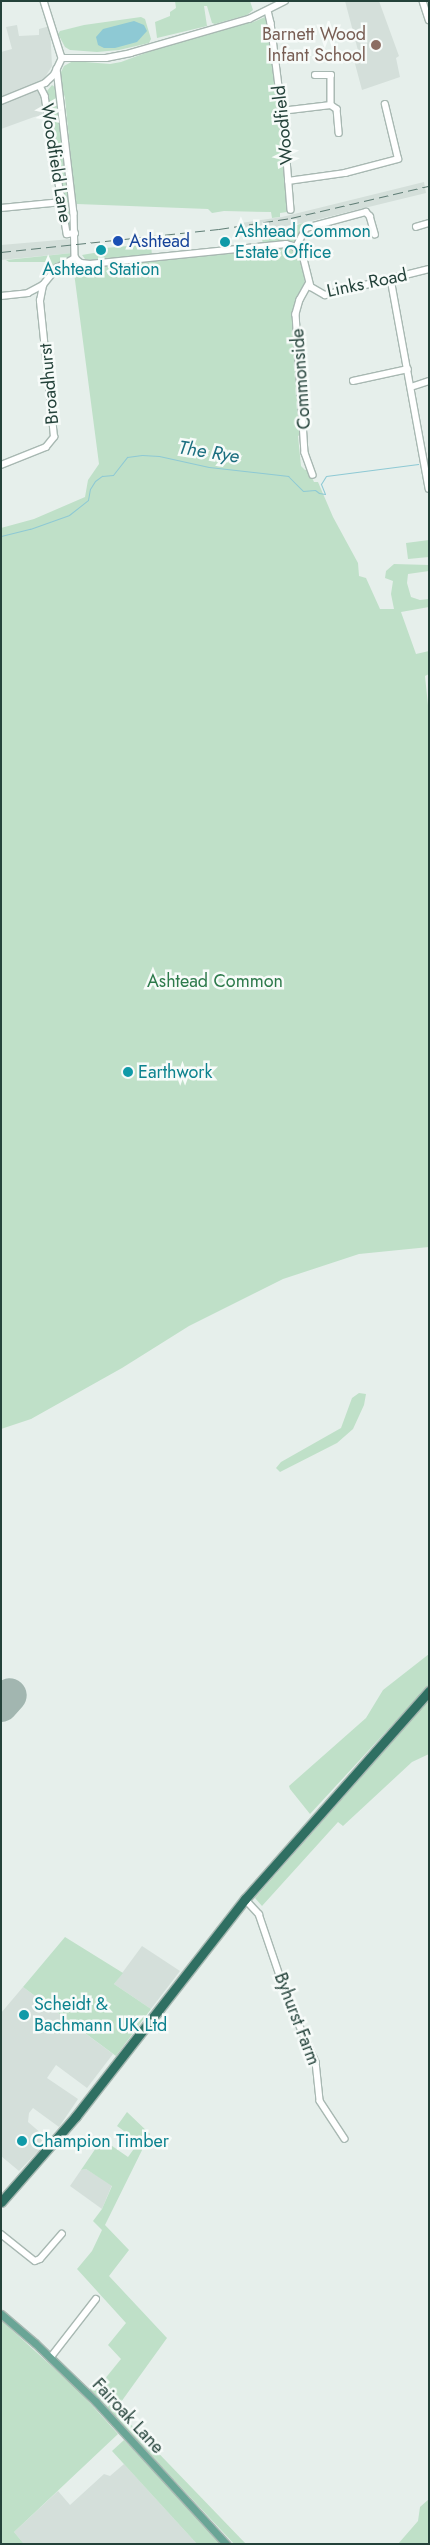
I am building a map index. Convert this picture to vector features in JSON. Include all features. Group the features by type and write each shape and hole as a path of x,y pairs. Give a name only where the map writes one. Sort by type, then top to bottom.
{"highway":[{"path":"1,2202 76,2116 245,1898 429,1691"}],"main road":[{"name":"Fairoak Lane","path":"1,2314 51,2358 96,2402 226,2544"}],"street":[{"path":"1,101 40,86 50,80 62,58 44,1"},
{"path":"62,58 118,56 249,19 285,1"},
{"path":"423,1 429,20"},
{"name":"Woodfield","path":"268,11 272,23 291,210"},
{"name":"Woodfield Lane","path":"57,69 75,232 75,258"},
{"path":"314,75 331,75 332,105"},
{"name":"Woodfield Lane","path":"50,80 59,88"},
{"name":"Woodfield Lane","path":"40,86 45,96 67,234 75,232"},
{"path":"282,110 332,105 337,109 339,133"},
{"path":"288,181 345,173 398,159 385,105"},
{"path":"1,208 62,202"},
{"path":"1,296 28,293 43,285 57,268 75,258 81,263 90,264 282,244 296,247 306,228 366,212 370,216 375,234"},
{"path":"416,227 429,223"},
{"name":"Links Road","path":"296,247 303,254 307,263 309,284 314,290 325,294 429,269"},
{"path":"391,278 429,489"},
{"name":"Commonside","path":"309,284 300,300 296,314 305,453 313,476"},
{"name":"Broadhurst","path":"1,464 46,447 54,437 40,301 43,285"},
{"path":"28,293 40,301"},
{"path":"353,381 408,369"},
{"path":"411,387 429,381"},
{"name":"Byhurst Farm","path":"245,1898 259,1914 289,2002 316,2062 320,2101 346,2139"},
{"path":"1,2234 35,2260 40,2259 62,2234"},
{"path":"51,2358 96,2299"}],"shaded area":[{"name":"Barnett Wood Infant School","path":"345,1 379,1 399,56 396,58 400,77 362,90 354,60 360,58"},
{"path":"17,25 19,36 39,35 39,29 50,26 52,66 42,82 1,98 1,52 12,49 6,27"},
{"path":"37,89 44,97 46,114 1,129 1,103"},
{"path":"424,182 426,193 303,223 256,231 255,228 242,230 241,223 282,217"},
{"path":"71,239 72,253 1,260 1,245"},
{"path":"142,1946 180,1971 151,2009 114,1984"},
{"path":"23,1987 113,2054 87,2088 56,2065 47,2078 78,2099 59,2127 33,2108 29,2113 28,2122 49,2140 19,2171 1,2156 1,2013"},
{"path":"86,2169 112,2185 102,2209 70,2186 81,2170"},
{"path":"124,2464 197,2544 24,2544 14,2532 58,2491 70,2505 104,2474 110,2476"}],"green space":[{"path":"175,1 250,1 253,10 247,15 215,24 212,23 207,6 204,6 207,26 157,38 155,22 170,16 170,12 176,8"},
{"path":"141,17 145,19 151,39 149,43 119,50 97,52 70,50 65,47 58,34 60,31 84,25"},
{"path":"265,17 270,32 284,142 287,212 280,213 280,217 272,218 271,212 224,211 212,213 208,209 77,204 75,200 65,98 60,81 60,74 64,66 73,61 110,64 121,62 159,48 251,23"},
{"path":"52,85 56,88 63,133 72,230 68,229 47,91"},
{"path":"303,223 305,227 296,243 263,244 260,230 281,227 282,230"},
{"path":"151,244 152,256 94,261 85,259 82,255 105,251 105,248"},
{"name":"Ashtead Common","path":"288,248 295,252 302,262 305,284 295,309 302,434 298,436 301,466 305,470 308,469 314,482 318,482 333,517 358,563 359,576 366,578 380,609 394,609 391,594 393,581 385,578 386,571 394,564 429,565 429,571 408,574 407,583 411,597 420,600 429,599 429,607 401,612 416,654 429,651 429,674 425,676 429,715 429,1247 359,1254 283,1279 189,1326 122,1368 31,1419 1,1429 1,528 34,519 85,497 88,480 99,464 73,265 84,268"},
{"path":"72,253 72,257 58,264 47,276 44,272 47,262 9,262 6,260"},
{"path":"429,540 429,557 408,559 406,543"},
{"path":"359,1393 366,1394 364,1405 353,1429 337,1443 280,1472 276,1468 281,1462 341,1428 352,1398"},
{"path":"429,1654 429,1685 310,1814 289,1786 366,1718 383,1690"},
{"path":"429,1700 429,1754 412,1762 343,1826 338,1822 262,1906 255,1898"},
{"path":"65,1937 123,1973 114,1984 151,2009 116,2056 23,1987"},
{"path":"127,2112 150,2134 105,2225 129,2250 109,2276 167,2338 116,2409 246,2544 234,2544 90,2390 90,2388 95,2391 121,2359 108,2345 126,2323 77,2269 92,2251 102,2230 93,2221 102,2209 112,2186 86,2169 81,2170 102,2139 128,2157 136,2146 120,2135 124,2131 117,2126"},
{"path":"1,2320 79,2391 118,2434 14,2532 24,2544 1,2544"},
{"path":"124,2440 222,2544 197,2544 112,2451"},
{"path":"429,2499 429,2544 398,2544 418,2521 420,2507"}],"water":[{"path":"134,21 144,25 147,31 137,42 115,48 104,48 98,45 96,37 103,29"}],"waterway":[{"name":"The Rye","path":"1,536 30,529 69,515 88,500 90,489 95,481 102,476 113,475 127,457 142,455 159,456 209,467 288,476 303,491 315,490 325,494 321,484 326,476 418,464"}],"runway":[{"path":"1,1705 10,1695"}],"railway":[{"path":"1,252 219,229 291,218 429,186"}],"place":[{"name":"Barnett Wood Infant School","path":"376,45"},
{"name":"Ashtead","path":"118,241"},
{"name":"Ashtead Common Estate Office","path":"225,242"},
{"name":"Ashtead Station","path":"101,250"},
{"name":"Earthwork","path":"128,1072"},
{"name":"Scheidt & Bachmann UK Ltd","path":"24,2015"},
{"name":"Champion Timber","path":"22,2141"}]}
